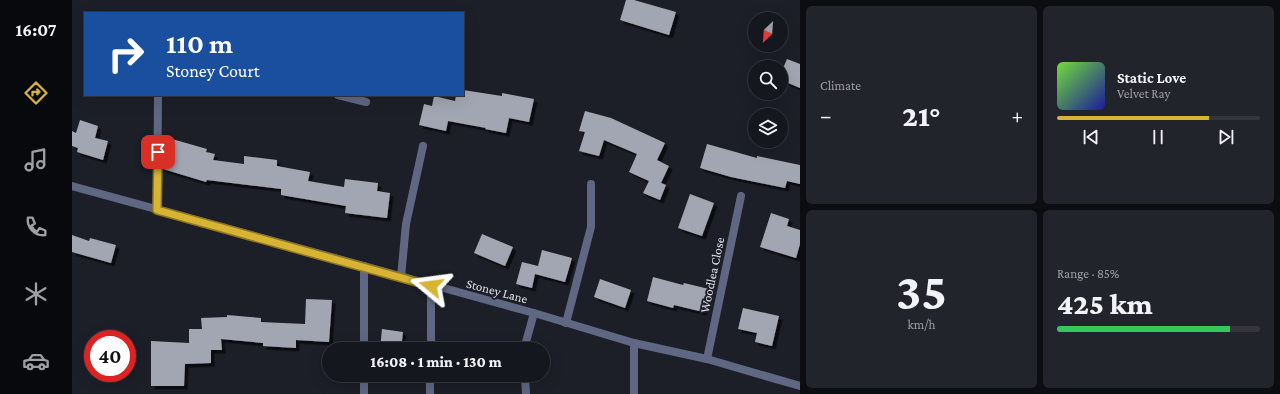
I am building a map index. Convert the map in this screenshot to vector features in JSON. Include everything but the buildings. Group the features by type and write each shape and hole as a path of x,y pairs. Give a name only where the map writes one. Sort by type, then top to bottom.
{"street":[{"path":"157,210 158,96"},
{"path":"342,96 366,102"},
{"path":"401,277 406,224 423,146"},
{"path":"566,323 591,227 591,184"},
{"name":"Stoney Lane","path":"72,186 364,266 431,286 534,313 634,343 707,359 800,386"},
{"name":"Woodlea Close","path":"707,359 741,196"},
{"path":"364,266 364,342"},
{"path":"431,286 431,342"},
{"path":"526,342 534,313"},
{"path":"634,343 634,394"},
{"path":"364,382 364,394"},
{"path":"430,382 430,394"},
{"path":"525,382 526,394"}],"route":[{"path":"158,152 157,210 364,266 431,286"}]}
